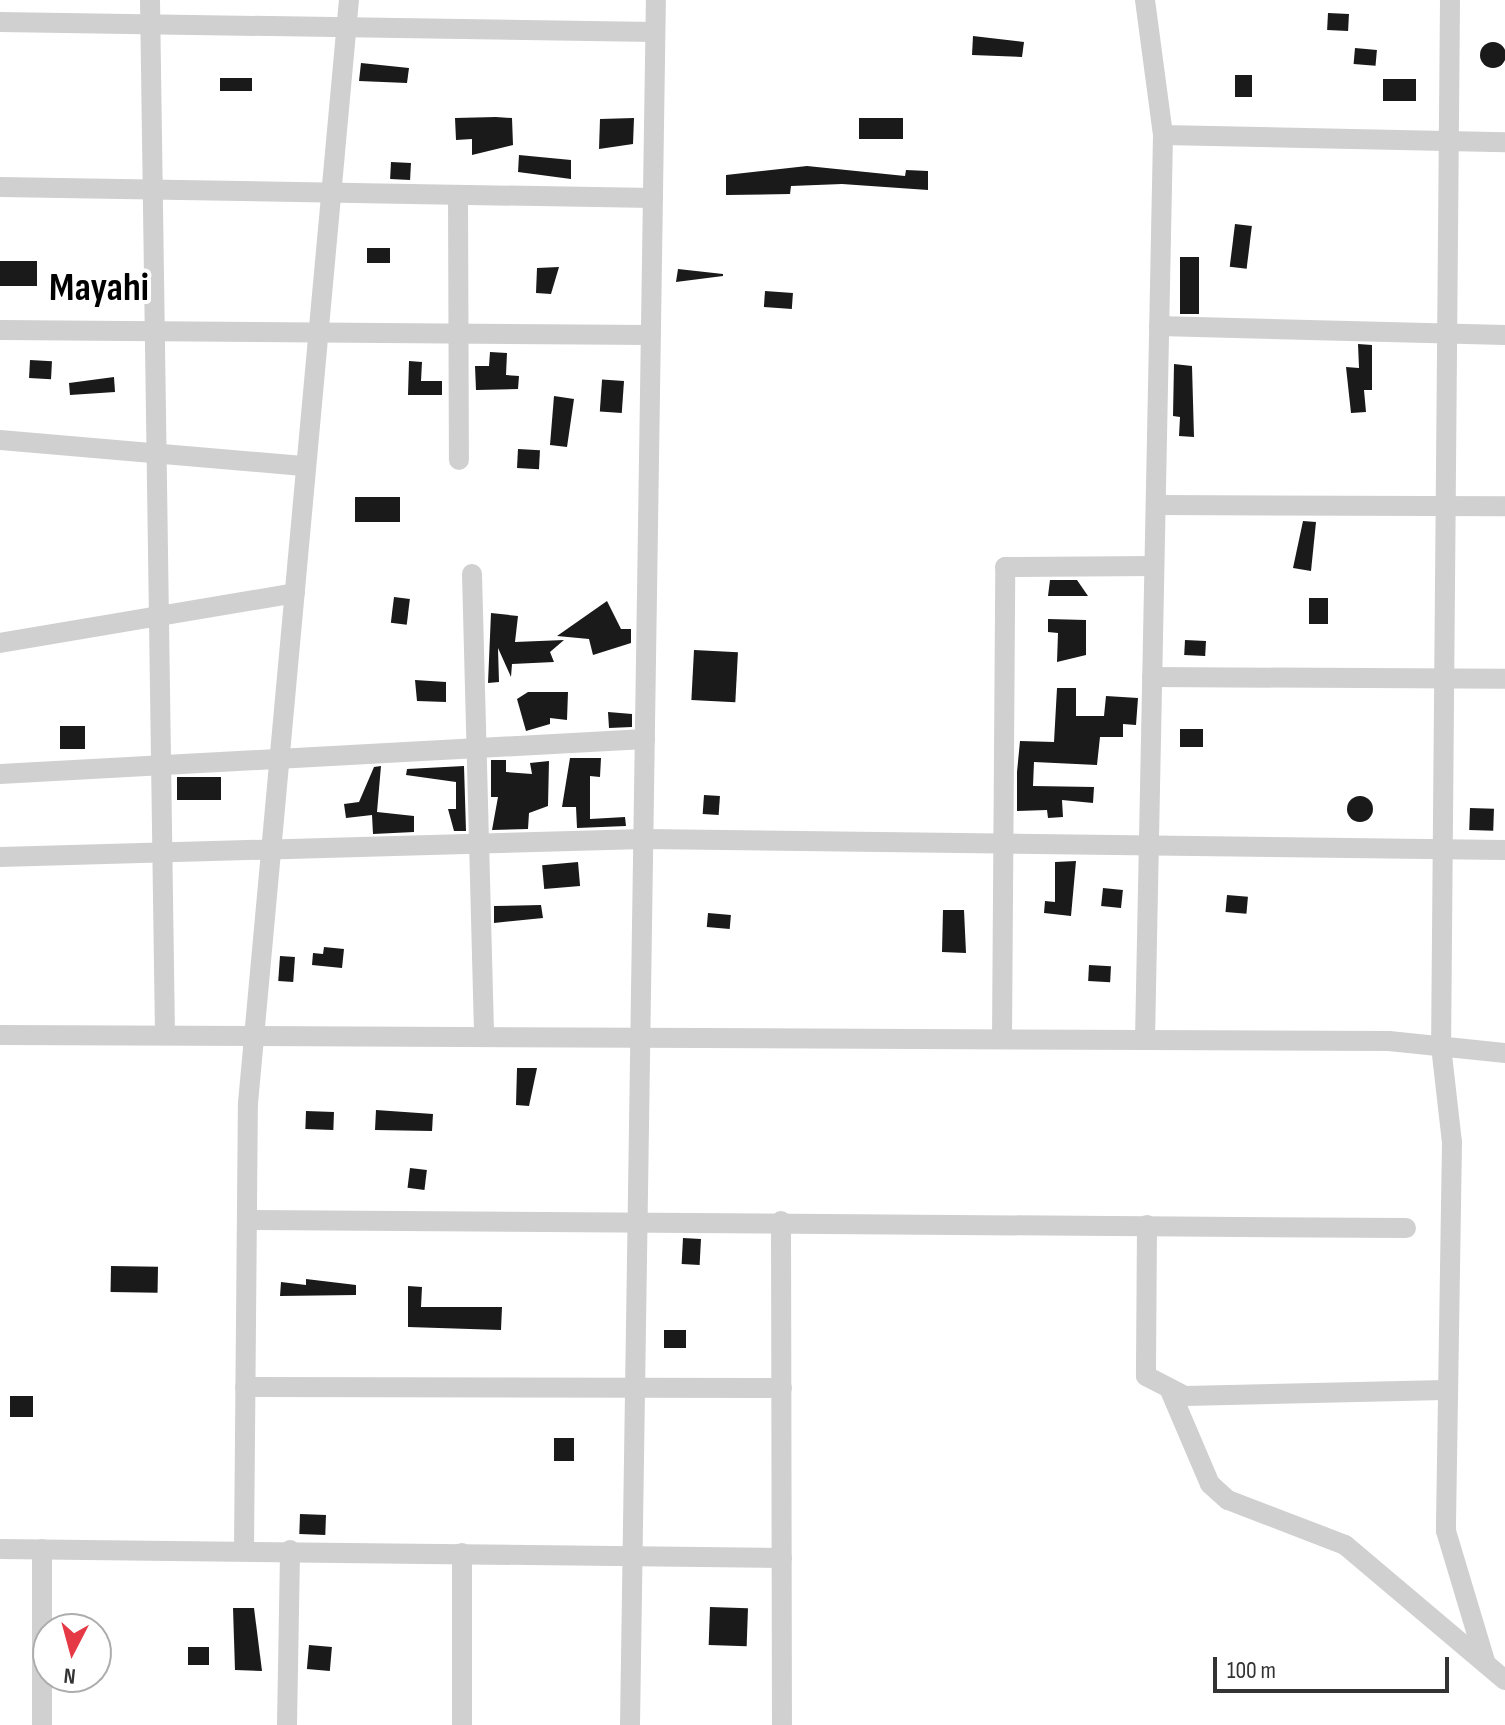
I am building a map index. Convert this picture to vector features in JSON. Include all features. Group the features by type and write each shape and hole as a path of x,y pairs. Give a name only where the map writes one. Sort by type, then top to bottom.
{"street":[{"path":"150,0 165,1034"},
{"path":"244,1550 247,1220 254,1034 349,0"},
{"path":"630,1725 630,1556 656,0"},
{"path":"1145,0 1163,135 1145,1039"},
{"path":"1450,0 1441,1046 1452,1142 1445,1390 1446,1531 1485,1661"},
{"path":"0,22 655,32"},
{"path":"1163,135 1505,142"},
{"path":"0,187 653,198"},
{"path":"458,195 459,460"},
{"path":"1159,326 1505,335"},
{"path":"0,330 651,335"},
{"path":"0,440 306,466"},
{"path":"1156,505 1505,506"},
{"path":"1002,1039 1005,567 1154,566"},
{"path":"472,574 484,1035"},
{"path":"0,643 295,593"},
{"path":"1152,677 1505,679"},
{"path":"0,774 645,739"},
{"path":"0,857 644,839 1505,850"},
{"path":"0,1035 1145,1039 1441,1046 1505,1053"},
{"path":"247,1220 781,1221 1406,1228"},
{"path":"781,1221 782,1725"},
{"path":"1147,1225 1146,1376 1185,1396 1445,1390"},
{"path":"245,1387 782,1388"},
{"path":"1169,1388 1210,1484 1228,1500 1345,1545 1505,1680"},
{"path":"0,1549 782,1558"},
{"path":"42,1549 42,1725"},
{"path":"287,1725 290,1550"},
{"path":"462,1553 462,1725"}],"building":[{"path":"1328,13 1349,14 1348,31 1327,30"},
{"path":"973,36 1024,42 1022,57 972,55"},
{"path":"1493,42 1502,46 1506,55 1502,64 1493,68 1484,64 1480,55 1484,46"},
{"path":"1355,48 1377,50 1376,66 1354,64"},
{"path":"361,63 409,68 407,83 359,81"},
{"path":"1235,75 1252,75 1252,97 1235,97"},
{"path":"220,78 252,78 252,91 220,91"},
{"path":"1383,79 1416,79 1416,101 1383,101"},
{"path":"455,118 512,118 513,145 472,155 472,139 456,140"},
{"path":"634,118 633,144 599,149 600,119"},
{"path":"859,118 903,118 903,139 859,139"},
{"path":"519,155 571,160 571,179 518,172"},
{"path":"391,162 411,163 410,180 390,179"},
{"path":"807,166 905,176 906,170 928,171 928,190 842,184 791,186 790,194 726,195 726,175"},
{"path":"1235,224 1252,226 1247,269 1230,267"},
{"path":"367,248 390,248 390,263 367,263"},
{"path":"1180,257 1199,257 1199,314 1180,314"},
{"path":"0,261 37,261 37,286 0,286"},
{"path":"559,267 551,294 536,293 537,268"},
{"path":"678,269 723,274 723,276 676,282"},
{"path":"765,291 793,293 792,309 764,307"},
{"path":"1358,344 1372,345 1372,390 1364,390 1366,412 1351,413 1346,367 1359,368"},
{"path":"490,352 507,353 506,375 519,376 518,389 476,390 475,366 489,366"},
{"path":"30,360 52,361 51,379 29,378"},
{"path":"409,361 422,362 421,381 442,381 442,395 408,395"},
{"path":"1174,364 1192,366 1194,437 1179,436 1180,417 1173,416"},
{"path":"114,377 115,392 70,395 69,383"},
{"path":"602,379 624,381 622,413 600,411"},
{"path":"554,396 574,399 567,447 550,445"},
{"path":"518,449 540,450 539,469 517,468"},
{"path":"355,497 400,497 400,522 355,522"},
{"path":"1303,521 1316,522 1311,571 1293,568"},
{"path":"1050,580 1077,580 1088,596 1048,596"},
{"path":"394,597 410,599 407,625 391,623"},
{"path":"1309,598 1328,598 1328,624 1309,624"},
{"path":"607,601 621,629 631,629 631,643 593,655 589,639 557,636"},
{"path":"491,613 518,616 515,642 564,640 550,652 554,662 512,664 511,677 498,648 499,682 488,683"},
{"path":"1048,619 1086,620 1086,655 1057,662 1058,633 1048,632"},
{"path":"1185,640 1206,641 1205,656 1184,655"},
{"path":"694,650 738,652 735,702 691,700"},
{"path":"415,680 446,682 446,702 417,701"},
{"path":"1057,688 1076,688 1076,716 1104,716 1106,696 1138,698 1136,725 1123,724 1123,737 1100,737 1097,765 1034,762 1033,786 1094,787 1093,803 1062,800 1063,817 1048,818 1047,810 1017,811 1017,772 1020,741 1054,742"},
{"path":"528,692 568,692 567,720 550,718 550,724 526,731 517,699"},
{"path":"608,712 632,714 632,727 609,728"},
{"path":"60,726 85,726 85,749 60,749"},
{"path":"1180,729 1203,729 1203,747 1180,747"},
{"path":"570,758 601,758 600,777 590,776 590,819 625,817 626,826 577,828 576,807 562,807"},
{"path":"491,760 506,760 506,772 532,774 530,763 549,761 548,806 529,813 528,829 492,830 498,797 491,797"},
{"path":"381,766 377,812 414,816 414,832 373,834 372,815 346,818 344,804 359,802 374,767"},
{"path":"464,766 466,831 454,831 448,809 456,809 456,782 406,775 407,769"},
{"path":"177,777 221,777 221,800 177,800"},
{"path":"704,795 720,796 719,815 703,814"},
{"path":"1360,796 1369,800 1373,809 1369,818 1360,822 1351,818 1347,809 1351,800"},
{"path":"1470,808 1494,809 1493,831 1469,830"},
{"path":"1076,861 1071,916 1044,913 1045,901 1055,902 1055,862"},
{"path":"578,862 580,886 544,889 542,865"},
{"path":"1103,888 1123,890 1121,908 1101,906"},
{"path":"1227,895 1248,897 1246,914 1226,912"},
{"path":"541,905 543,918 494,923 494,906"},
{"path":"943,910 964,910 966,953 942,952"},
{"path":"708,913 731,915 730,929 707,927"},
{"path":"324,947 344,949 342,968 312,965 313,953 323,954"},
{"path":"280,956 295,957 293,982 278,981"},
{"path":"1089,965 1111,966 1110,982 1088,981"},
{"path":"517,1068 537,1068 529,1106 516,1105"},
{"path":"376,1110 433,1114 432,1131 375,1130"},
{"path":"306,1111 334,1112 333,1130 305,1129"},
{"path":"410,1168 427,1170 424,1190 408,1188"},
{"path":"683,1238 701,1239 700,1265 682,1264"},
{"path":"111,1266 158,1267 158,1293 111,1292"},
{"path":"306,1279 356,1285 356,1295 280,1296 281,1282 306,1285"},
{"path":"408,1286 422,1287 421,1307 502,1307 501,1330 408,1327"},
{"path":"664,1330 686,1330 686,1348 664,1348"},
{"path":"10,1396 33,1396 33,1417 10,1417"},
{"path":"554,1438 574,1438 574,1461 554,1461"},
{"path":"300,1514 326,1515 325,1535 299,1534"},
{"path":"710,1607 748,1608 747,1646 709,1645"},
{"path":"233,1608 254,1608 262,1671 235,1670"},
{"path":"309,1645 332,1647 330,1671 307,1669"},
{"path":"188,1647 209,1647 209,1665 188,1665"}],"district":[{"name":"Mayahi","path":"99,288"}]}
